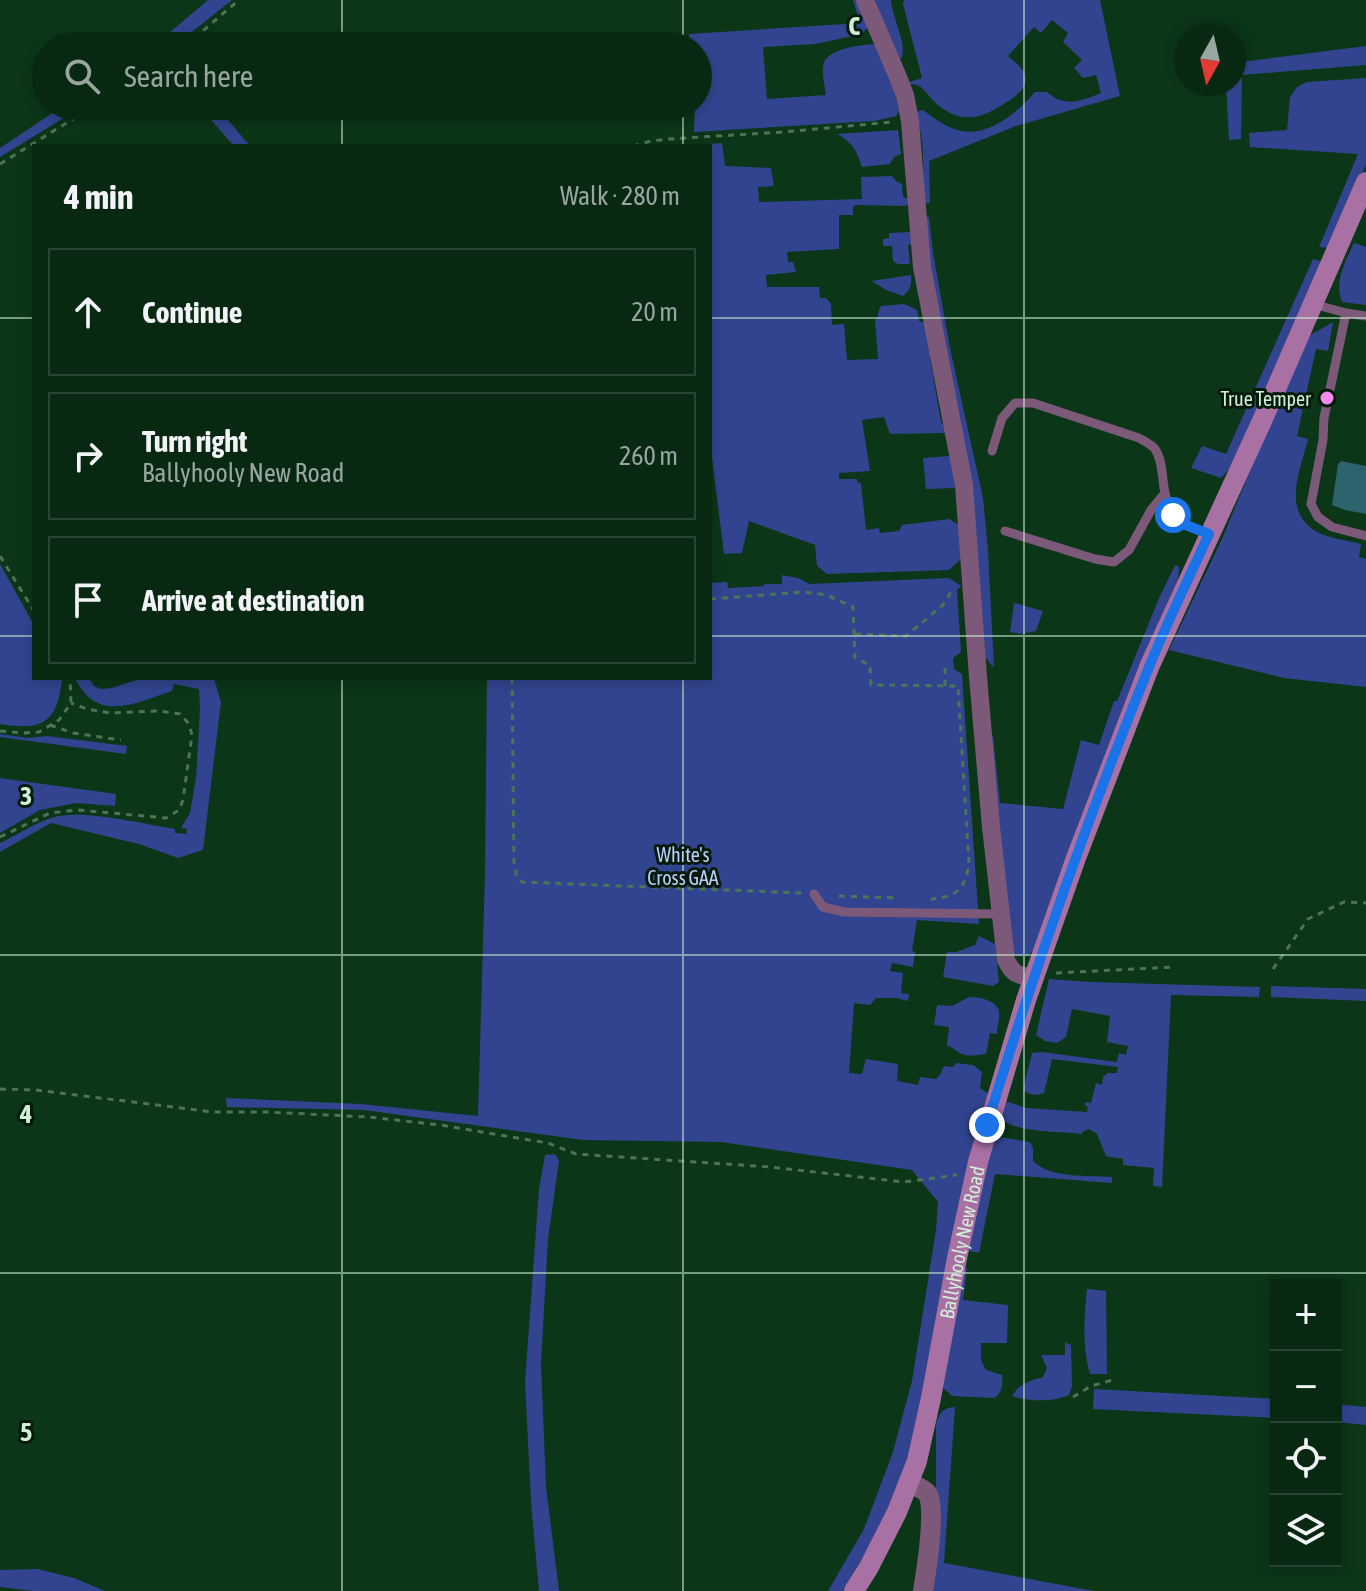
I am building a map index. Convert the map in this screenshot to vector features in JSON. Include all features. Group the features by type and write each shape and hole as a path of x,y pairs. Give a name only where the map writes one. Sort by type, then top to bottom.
{"main road":[{"name":"Ballyhooly New Road","path":"854,1591 876,1554 917,1461 978,1162 1005,1065 1042,976 1076,858 1150,665 1262,421 1366,182"}],"street":[{"path":"865,0 901,86 910,121 922,267 964,485 963,587 978,677 1006,960 1017,975 1042,976"},
{"path":"909,1483 925,1490 930,1500 923,1591"}],"lane":[{"path":"1313,304 1366,316"},
{"path":"1346,313 1324,418 1311,504 1318,517 1332,527 1366,536"},
{"path":"992,451 1002,418 1015,403 1033,403 1139,438 1154,448 1162,468 1164,494 1173,515 1186,525 1209,534"},
{"path":"1005,531 1114,562 1129,550 1151,510 1164,494"},
{"path":"814,894 823,907 844,912 1000,914"}],"path":[{"path":"201,32 239,0"},
{"path":"32,144 71,120"},
{"path":"640,144 669,139 897,122"},
{"path":"0,164 32,144"},
{"path":"0,556 32,608"},
{"path":"855,634 906,636 963,587"},
{"path":"712,599 803,592 827,595 853,607 855,658 870,665 871,685 958,686 969,864 966,880 957,891 947,898 930,899"},
{"path":"945,662 945,686"},
{"path":"0,731 39,732 59,720 71,703 70,680"},
{"path":"512,680 514,865 522,882 901,898"},
{"path":"0,837 50,813 78,810 166,818 179,810 192,735 189,724 180,714 159,711 110,713 71,703"},
{"path":"50,725 73,733 121,740"},
{"path":"1273,969 1308,919 1344,902 1366,903"},
{"path":"1042,976 1174,967"},
{"path":"0,1089 36,1090 213,1112 344,1115 440,1125 548,1143 576,1154 770,1167 904,1182 959,1175"},
{"path":"1073,1397 1091,1386 1116,1379"}],"green space":[{"path":"208,0 232,0 192,32 170,32"},
{"path":"853,0 860,0 868,27 862,34 816,44 763,47 767,99 826,95 823,71 827,58 846,48 875,44 892,78 899,111 896,116 874,121 694,132 694,120 712,120 712,33 860,23"},
{"path":"875,0 891,0 903,46 901,59 894,53"},
{"path":"904,0 1100,0 1120,96 1016,126 929,161 930,203 923,203 922,146 915,112 923,110 957,130 979,131 1010,116 1035,92 1047,92 1067,101 1101,93 1096,75 1083,78 1074,68 1082,60 1063,42 1068,33 1052,20 1041,33 1034,27 1008,56 1026,77 1019,93 986,114 968,117 952,114 921,87 909,82 922,78"},
{"path":"1366,46 1366,65 1246,75 1246,61"},
{"path":"1366,78 1366,164 1330,248 1319,247 1358,154 1250,147 1249,133 1287,130 1290,97 1297,87 1307,82"},
{"path":"1227,96 1242,96 1241,139 1229,140"},
{"path":"42,120 60,120 0,157 0,148"},
{"path":"211,120 228,120 248,144 232,144"},
{"path":"898,130 901,154 894,157 890,164 862,167 847,140 837,134"},
{"path":"722,143 725,166 771,168 774,186 758,187 759,202 862,199 861,177 892,176 902,184 903,197 909,203 906,206 856,205 853,215 839,215 839,249 787,252 788,262 793,262 796,272 766,275 767,287 819,287 820,298 826,298 831,304 832,325 844,324 847,360 878,359 875,319 881,306 904,304 917,310 919,321 925,323 934,356 930,357 940,417 942,424 946,424 947,433 890,434 884,417 862,420 870,471 839,473 839,479 857,479 861,483 866,530 879,528 880,533 899,531 902,525 949,519 959,525 961,559 949,570 827,574 817,566 815,545 749,521 742,553 724,554 712,457 712,144 709,144"},
{"path":"923,217 929,217 950,348 983,498 994,668 985,657 973,499 932,295"},
{"path":"911,232 912,244 908,245 910,264 898,264 893,261 892,246 883,246 883,239 889,238 889,233"},
{"path":"1354,243 1366,247 1366,305 1342,302 1340,294 1342,272"},
{"path":"1313,259 1323,262 1234,463 1221,478 1191,468 1202,446 1226,454"},
{"path":"911,275 910,287 903,296 872,281"},
{"path":"1333,322 1328,351 1316,349 1297,436 1308,439 1298,477 1296,502 1306,523 1317,532 1361,544 1359,557 1366,559 1366,687 1284,678 1169,650 1222,539 1300,350 1307,337"},
{"path":"952,457 955,488 926,489 923,458"},
{"path":"0,564 32,621 32,680 62,680 56,706 45,721 27,726 0,724"},
{"path":"1175,565 1179,567 1178,581 1033,951 1027,956 1016,956 1011,950 990,737 993,736 1000,803 1063,809 1081,740 1099,745 1114,701 1117,701"},
{"name":"White's Cross GAA","path":"782,575 810,584 949,578 961,586 957,590 961,652 953,658 954,669 962,674 979,924 917,920 913,967 892,963 890,971 903,973 901,993 909,994 908,1001 876,998 870,1005 854,1003 849,1073 862,1074 866,1059 898,1064 897,1081 918,1085 920,1077 936,1079 944,1066 953,1067 956,1063 973,1065 982,1072 980,1088 989,1094 911,1450 881,1526 843,1591 828,1591 864,1529 893,1452 912,1381 938,1202 912,1170 721,1142 583,1140 364,1110 227,1107 226,1098 361,1104 478,1116 487,680 712,680 712,583 727,582 728,588 782,584"},
{"path":"1014,603 1043,611 1036,631 1010,632"},
{"path":"76,680 90,680 101,689 137,680 215,680 221,702 203,850 178,858 139,844 51,823 0,852 0,843 44,820 63,815 112,818 175,829 175,833 186,834 187,829 181,828 190,813 196,778 199,689 174,684 172,691 118,706 94,701"},
{"path":"0,734 28,738 47,736 127,746 126,754 0,737"},
{"path":"0,778 116,794 115,806 76,803 40,810 0,833"},
{"path":"979,936 995,944 999,982 993,986 943,977 947,952 975,945"},
{"path":"1049,979 1260,987 1259,997 1171,995 1162,1187 1153,1186 1154,1168 1123,1165 1123,1159 1106,1156 1097,1134 1089,1129 1082,1134 1038,1130 1014,1126 999,1117 1003,1105 1008,1102 1026,1108 1087,1112 1085,1102 1091,1103 1096,1083 1102,1085 1103,1077 1108,1073 1117,1073 1118,1067 1052,1059 1044,1093 1030,1094 1023,1090 1032,1053 1117,1062 1119,1053 1126,1055 1128,1046 1107,1042 1110,1016 1072,1009 1066,1037 1057,1043 1045,1041 1036,1035"},
{"path":"1271,986 1366,989 1366,1001 1271,997"},
{"path":"969,997 991,1002 998,1008 997,1034 990,1033 986,1054 965,1055 947,1046 949,1027 934,1025 937,1005 952,1006"},
{"path":"994,1136 1030,1142 1033,1161 1050,1171 1112,1177 1112,1183 995,1174 979,1253 969,1251"},
{"path":"555,1154 559,1161 548,1239 541,1364 546,1487 559,1591 539,1591 525,1382 539,1189 545,1155"},
{"path":"962,1268 967,1268 963,1300 1008,1305 1007,1343 981,1343 981,1360 986,1370 1002,1375 1002,1388 995,1398 952,1396 943,1388"},
{"path":"1087,1289 1106,1291 1107,1374 1090,1374 1087,1363 1084,1332"},
{"path":"1065,1342 1071,1345 1072,1386 1069,1395 1041,1400 1012,1396 1022,1385 1043,1377 1047,1368 1041,1355 1065,1355"},
{"path":"1094,1389 1270,1399 1270,1418 1093,1409"},
{"path":"1342,1405 1366,1407 1366,1425 1342,1423"},
{"path":"955,1407 944,1563 1094,1591 930,1591 936,1551 936,1424 942,1411"},
{"path":"38,1569 74,1578 105,1591 34,1591 0,1587 0,1570"}],"shaded area":[{"path":"1341,461 1366,466 1366,514 1332,505"}],"place":[{"name":"True Temper","path":"1327,398"}],"route":[{"path":"987,1125 1033,978 1076,858 1150,665 1209,534 1186,525 1173,515"}]}
